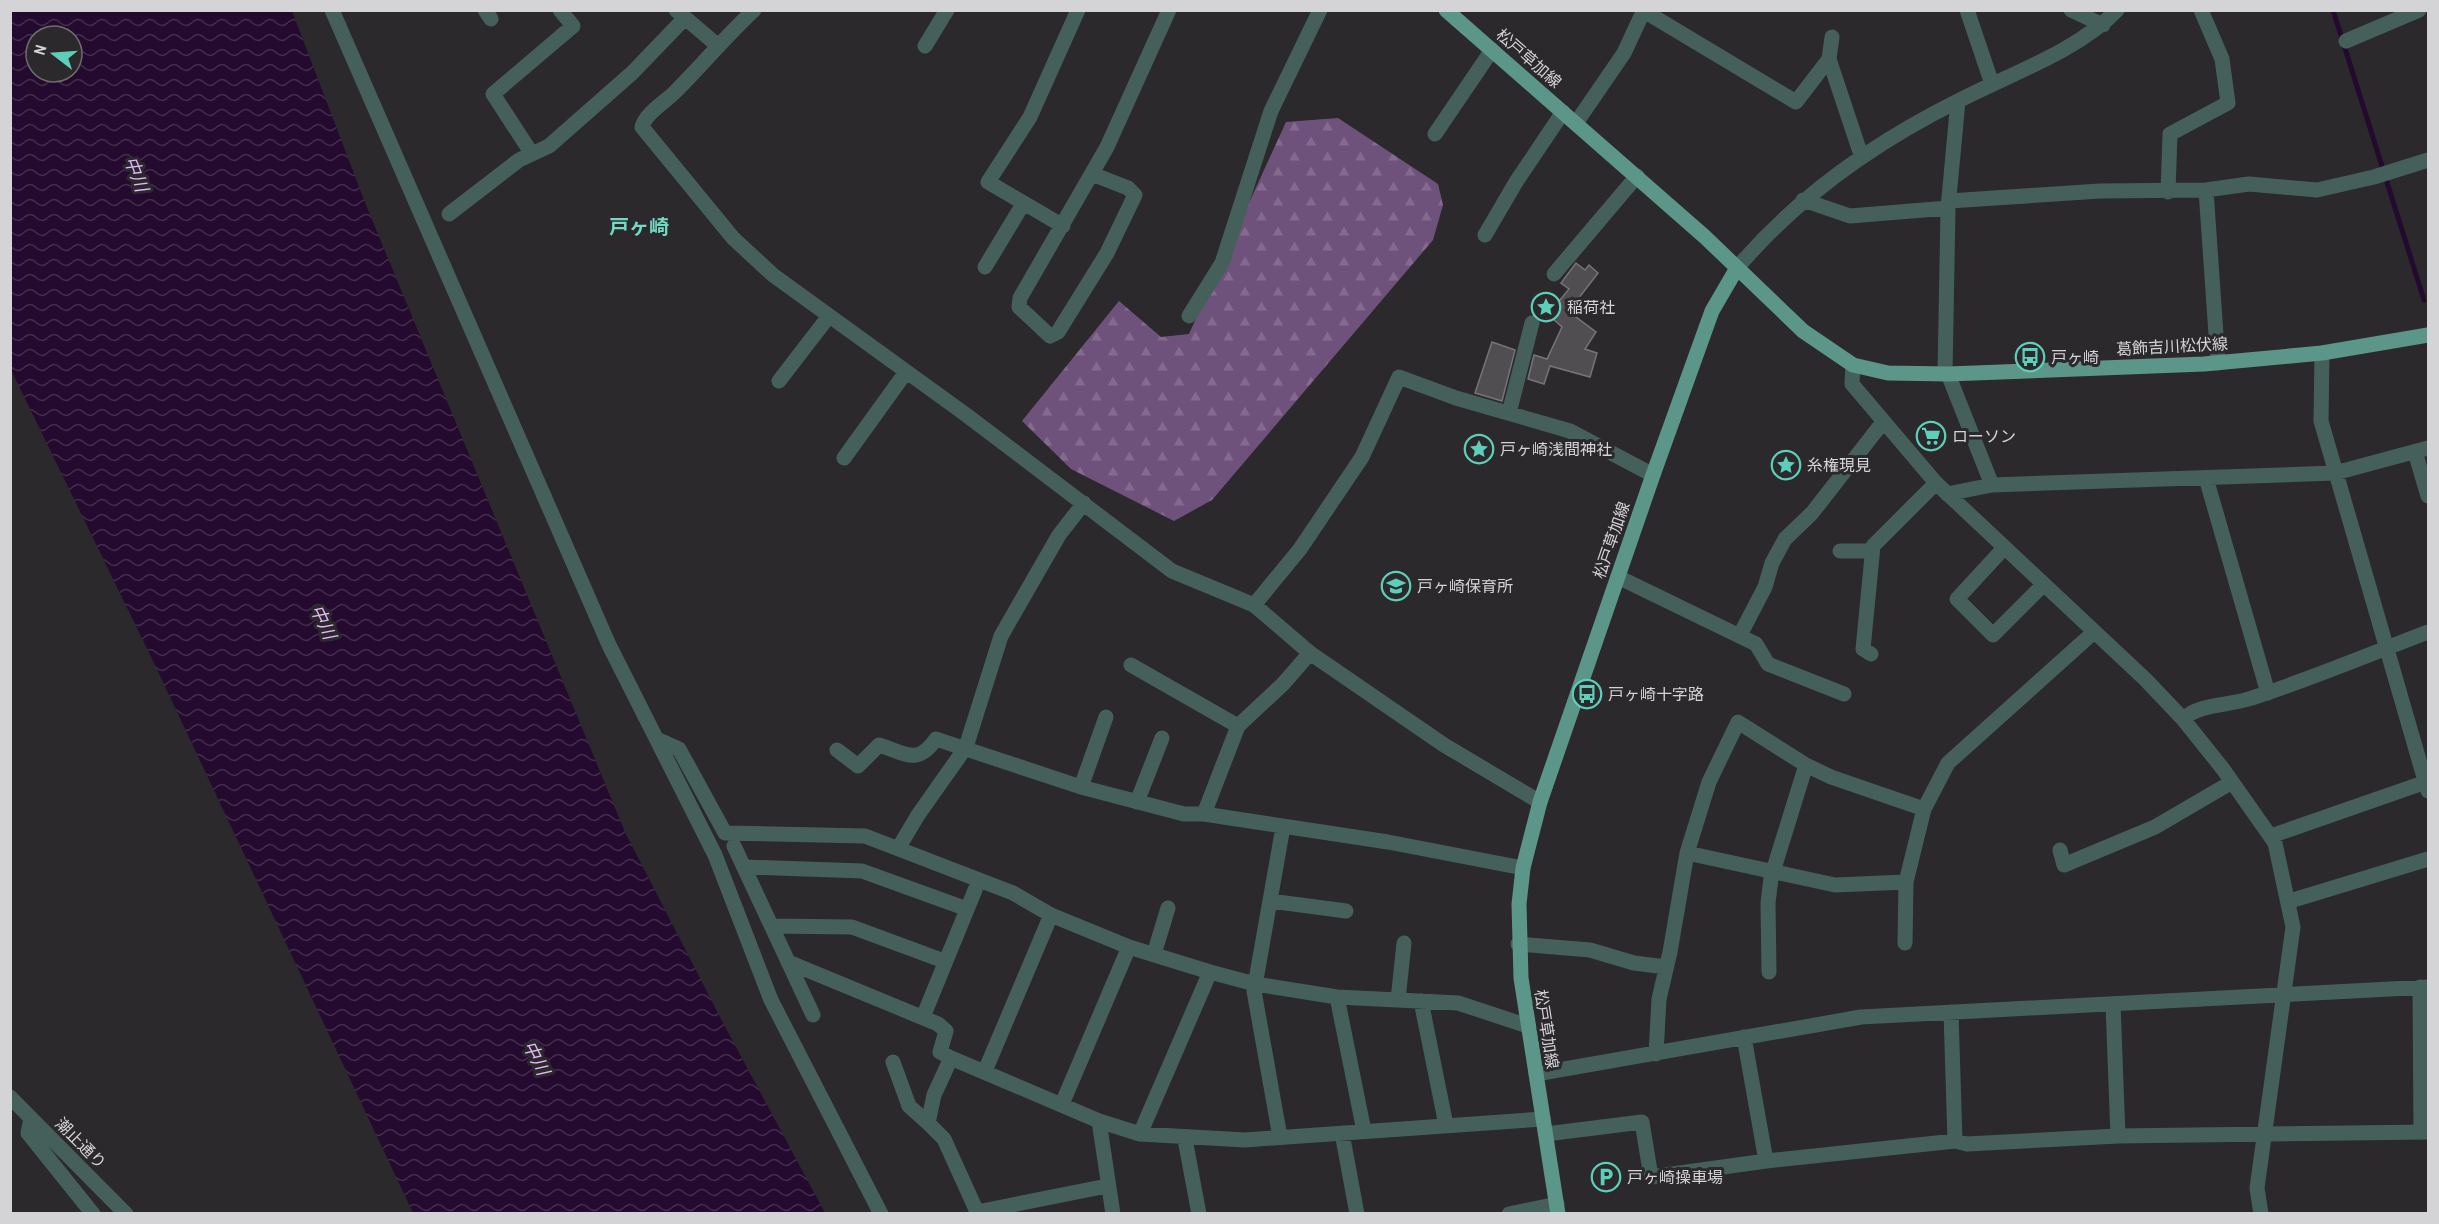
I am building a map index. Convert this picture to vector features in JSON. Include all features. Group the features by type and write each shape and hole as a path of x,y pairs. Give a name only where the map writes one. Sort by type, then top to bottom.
{"main road":[{"name":"松戸草加線","path":"1446,10 1637,176 1737,268 1712,311 1653,475 1540,802 1523,868 1518,944 1528,1026 1557,1209"},
{"name":"葛飾吉川松伏線","path":"1737,268 1803,332 1853,365 1888,373 1947,374 2218,363 2322,353 2428,335"}],"street":[{"path":"332,10 609,645 715,855 771,1000 881,1214"},
{"path":"532,154 494,94 573,26 560,10"},
{"path":"754,10 717,45 690,77 644,120 642,127 733,238 773,275 1084,503 1172,571 1254,605 1310,653 1444,745 1540,802"},
{"path":"925,46 947,10"},
{"path":"1063,226 988,182 1030,117 1078,10"},
{"path":"1092,174 1128,188 1135,195 1107,253 1058,332 1050,336 1019,307 1020,298 1092,174 1169,10"},
{"path":"1189,316 1222,263 1271,111 1320,10"},
{"path":"1968,10 1992,84"},
{"path":"2072,10 2103,25"},
{"path":"1737,268 1803,200 1861,155 2103,25 2117,10"},
{"path":"2168,192 2170,134 2228,103 2222,59 2201,10"},
{"path":"2346,41 2420,10"},
{"path":"1576,123 1624,53 1644,11 1796,102 1804,95 1829,59"},
{"path":"449,214 519,160 549,146 632,73 681,14 717,45"},
{"path":"1832,37 1829,59 1861,155"},
{"path":"1435,134 1492,50"},
{"path":"1958,101 1948,204 1947,374 1992,485"},
{"path":"1485,235 1516,182 1563,112"},
{"path":"1803,200 1850,216 1948,204 2100,191 2168,192 2249,184 2317,190 2428,160"},
{"path":"1554,274 1637,176"},
{"path":"2205,190 2218,363"},
{"path":"985,267 1023,204"},
{"path":"778,381 829,316"},
{"path":"1509,413 1532,323"},
{"path":"2271,836 2427,786 2321,421 2322,353"},
{"path":"1853,365 1852,384 1941,489 2146,680 2182,719 2232,782 2275,843 2290,901 2293,927 2263,1133 2257,1188 2261,1214"},
{"path":"844,458 906,372"},
{"path":"1254,605 1299,549 1362,457 1400,377 1570,431 1653,475"},
{"path":"1740,635 1765,587 1772,563 1785,539 1812,513 1883,422"},
{"path":"1871,654 1863,649 1873,546 1941,489 1992,485 2336,473 2422,450 2428,496"},
{"path":"2206,477 2268,693"},
{"path":"899,847 918,815 966,747 1002,636 1059,535 1084,503"},
{"path":"2004,548 1957,599 1993,635 2043,585"},
{"path":"1840,551 1872,551"},
{"path":"1618,576 1756,644 1768,664 1844,694"},
{"path":"1905,944 1906,882 1924,809 1948,763 2094,632"},
{"path":"2182,719 2193,710 2240,702 2268,693 2428,632"},
{"path":"1204,814 1238,726 1283,684 1310,653"},
{"path":"1131,665 1238,726"},
{"path":"1081,788 1106,717"},
{"path":"1656,1053 1659,999 1687,852 1709,782 1738,722 1806,765 1831,777 1924,809"},
{"path":"1137,802 1162,738"},
{"path":"657,739 679,749 725,833 865,836 899,847 1013,893 1051,915 1129,947 1210,972 1255,984 1337,997 1458,1003 1528,1026"},
{"path":"837,750 858,766 879,745 918,756 926,753 936,739 966,747 1081,788 1184,814 1204,814 1388,842 1523,868"},
{"path":"1769,972 1768,903 1773,872 1806,765"},
{"path":"2060,850 2064,865 2155,827 2232,782"},
{"path":"1280,1137 1254,991 1283,826"},
{"path":"735,846 813,1015"},
{"path":"1687,852 1835,885 1906,882"},
{"path":"2290,901 2428,858"},
{"path":"744,867 862,871 967,909"},
{"path":"923,1017 975,890"},
{"path":"1270,901 1346,911"},
{"path":"1154,954 1168,908"},
{"path":"985,1071 1051,915"},
{"path":"748,942 773,928 852,927 944,961"},
{"path":"1398,1000 1404,943"},
{"path":"1518,944 1590,950 1634,963 1666,967"},
{"path":"1062,1104 1129,947"},
{"path":"788,962 923,1017 946,1031 940,1052 951,1058 1099,1121 1140,1134 1185,1139 1245,1140 1446,1125 1545,1126 1642,1122 1651,1177 1766,1161 1954,1141 1967,1144 2118,1136 2425,1132 2424,987 1861,1017 1536,1074"},
{"path":"1140,1134 1210,972"},
{"path":"1337,997 1364,1131"},
{"path":"1421,1001 1446,1125"},
{"path":"2114,1004 2118,1136"},
{"path":"1951,1012 1954,1141"},
{"path":"1744,1037 1766,1161"},
{"path":"928,1123 934,1095 951,1058"},
{"path":"893,1062 909,1106 944,1139 977,1213 1107,1186"},
{"name":"潮止通り","path":"10,1097 126,1214"},
{"path":"31,1118 28,1133 93,1214"},
{"path":"1099,1121 1113,1214"},
{"path":"1342,1133 1357,1214"},
{"path":"1185,1139 1199,1214"},
{"path":"1509,1214 1557,1209"}],"green space":[{"path":"1338,118 1438,184 1443,205 1433,240 1212,500 1174,521 1071,469 1022,421 1119,301 1161,337 1189,334 1286,122"}],"water":[{"name":"中川","path":"11,10 292,11 366,205 625,832 722,1021 825,1213 413,1213 154,663 11,370"}],"building":[{"path":"1576,263 1585,270 1589,265 1598,273 1578,299 1582,302 1572,314 1596,332 1585,349 1597,353 1590,377 1550,366 1544,384 1528,379 1534,355 1547,359 1562,327 1552,318 1554,315 1550,312 1569,289 1561,283"},
{"path":"1492,342 1515,350 1502,401 1475,393"}],"waterway":[{"path":"2333,10 2424,300"}],"place":[{"name":"稲荷社","path":"1546,307"},
{"name":"戸ヶ崎","path":"2030,357"},
{"name":"ローソン","path":"1931,436"},
{"name":"戸ヶ崎浅間神社","path":"1479,449"},
{"name":"糸権現見","path":"1786,465"},
{"name":"戸ヶ崎保育所","path":"1396,586"},
{"name":"戸ヶ崎十字路","path":"1587,694"},
{"name":"戸ヶ崎操車場","path":"1606,1177"}],"district":[{"name":"戸ヶ崎","path":"639,227"}]}
